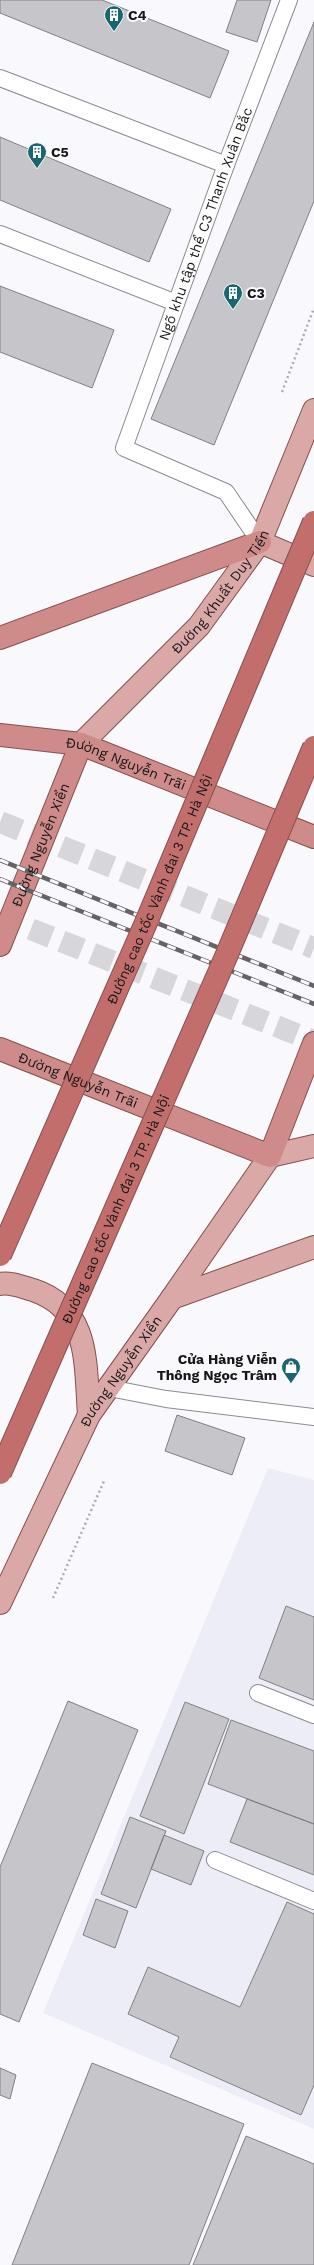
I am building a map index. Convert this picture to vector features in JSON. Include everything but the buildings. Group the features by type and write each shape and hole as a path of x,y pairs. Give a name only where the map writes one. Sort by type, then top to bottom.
{"highway":[{"name":"Đường cao tốc Vành đai 3 TP. Hà Nội","path":"0,1255 144,925 314,522"},
{"path":"0,638 260,542"},
{"name":"Đường Nguyễn Trãi","path":"0,735 80,744 314,837"},
{"name":"Đường Nguyễn Xiển","path":"0,945 80,744"},
{"name":"Đường cao tốc Vành đai 3 TP. Hà Nội","path":"0,1472 225,959 314,747"},
{"path":"270,1156 314,1043"},
{"name":"Đường Nguyễn Trãi","path":"0,1048 270,1156"}],"main road":[{"name":"Đường Khuất Duy Tiến","path":"80,744 199,626 260,542 314,410"},
{"path":"260,542 314,565"},
{"path":"270,1156 314,1146"},
{"name":"Đường Nguyễn Xiển","path":"0,1603 88,1415 109,1388 270,1156"},
{"path":"172,1298 314,1247"},
{"path":"0,1284 12,1284 47,1296 70,1316 83,1344 88,1415"}],"lane":[{"name":"Ngõ khu tập thể C3 Thanh Xuân Bắc","path":"260,542 226,492 124,448 226,165 289,0"},
{"path":"0,78 226,165"},
{"path":"0,234 176,303"},
{"path":"109,1388 166,1400 314,1417"},
{"path":"258,1693 314,1716"},
{"path":"215,1860 314,1901"}],"path":[{"path":"282,392 314,308"},
{"path":"53,1598 104,1481"}],"shaded area":[{"path":"268,1468 314,1480 314,2129 43,2013"}],"tunnel":[{"path":"0,822 314,948"},
{"path":"0,917 314,1041"}],"railway":[{"path":"0,860 314,986"},
{"path":"0,879 314,1004"}],"place":[{"name":"C4","path":"114,32"},
{"name":"C5","path":"37,169"},
{"name":"C3","path":"233,310"},
{"name":"Cửa Hàng Viễn Thông Ngọc Trâm","path":"291,1384"}]}
